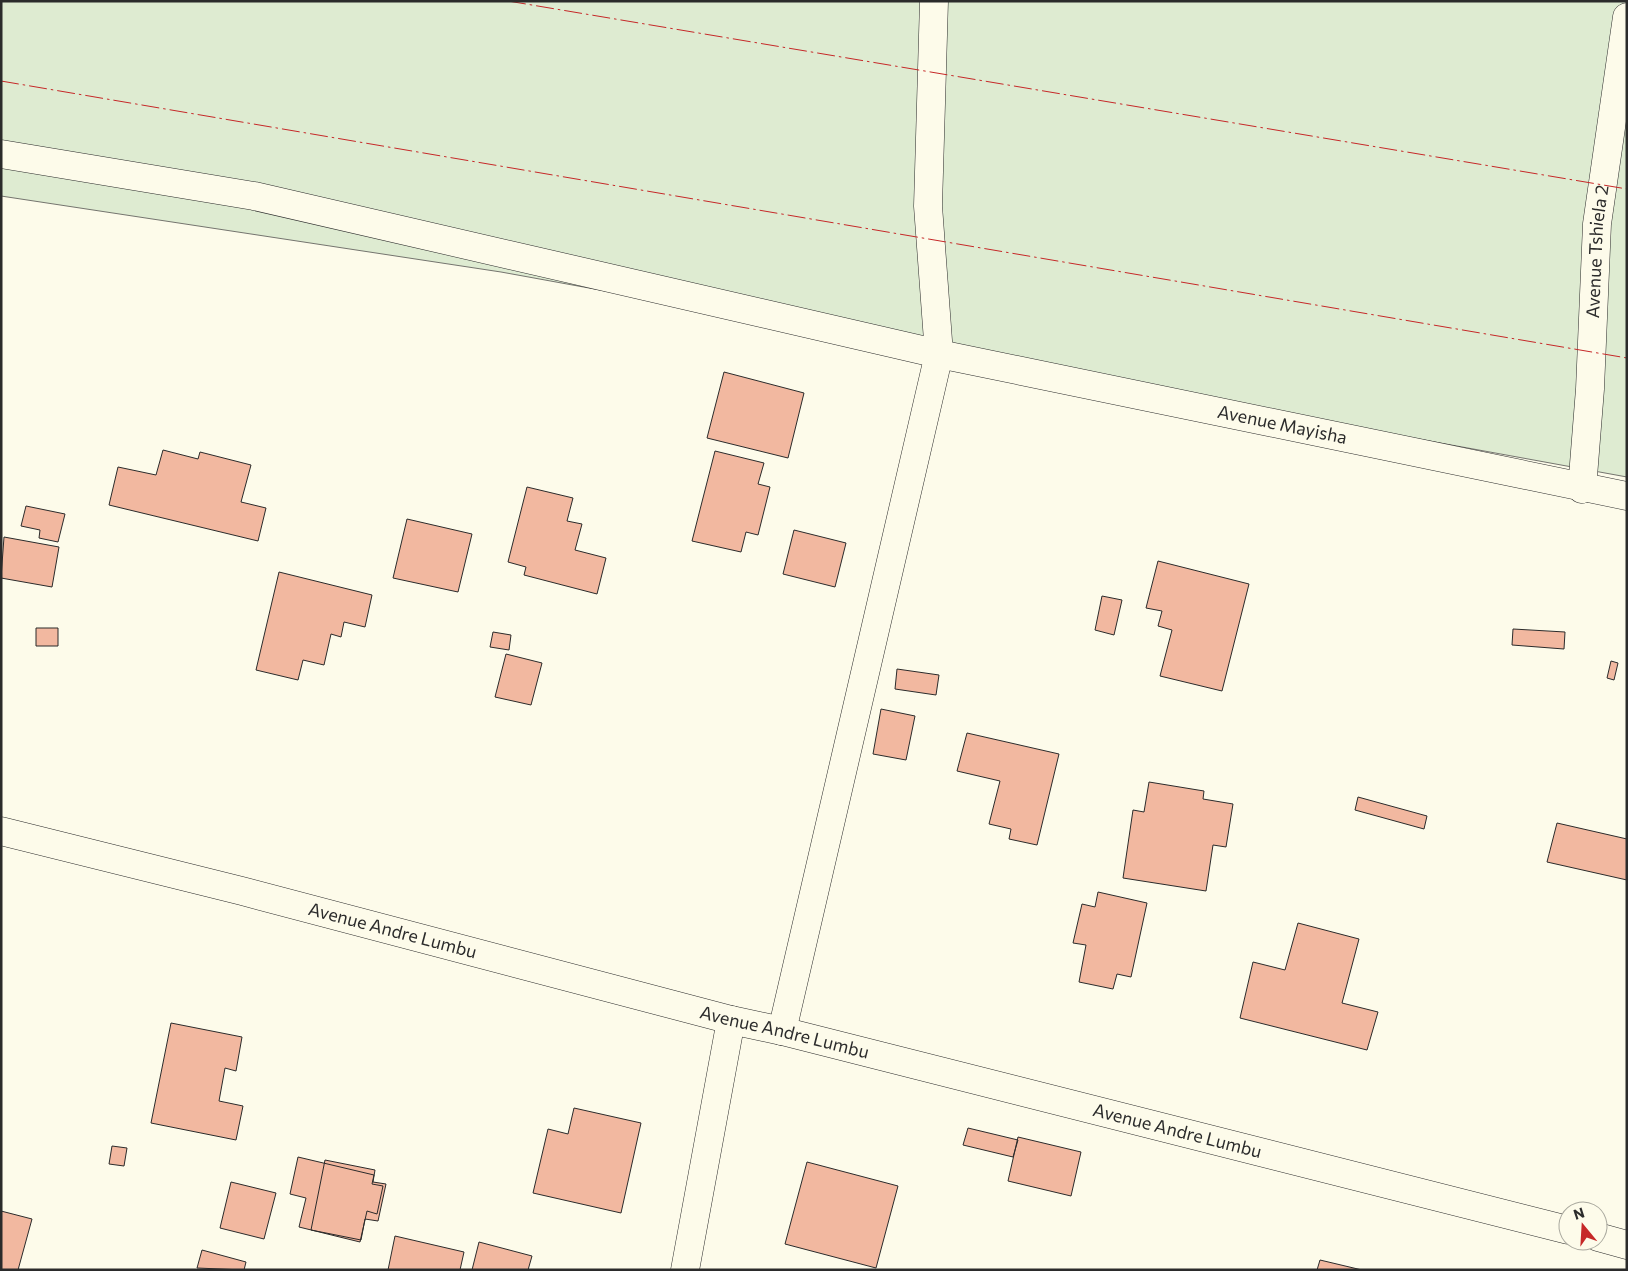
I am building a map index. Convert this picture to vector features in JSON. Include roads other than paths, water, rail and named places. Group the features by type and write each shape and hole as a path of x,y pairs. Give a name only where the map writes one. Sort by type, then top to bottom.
{"street":[{"path":"782,1031 939,354 928,206 934,1"},
{"name":"Avenue Tshiela 2","path":"1582,489 1590,389 1597,224 1627,17"},
{"name":"Avenue Mayisha","path":"1,154 254,196 939,354 1582,489 1627,496"},
{"name":"Avenue Andre Lumbu","path":"1,831 242,891 731,1020 782,1031 1558,1227"},
{"path":"685,1270 731,1020"},
{"path":"1608,1240 1627,1245"}]}
